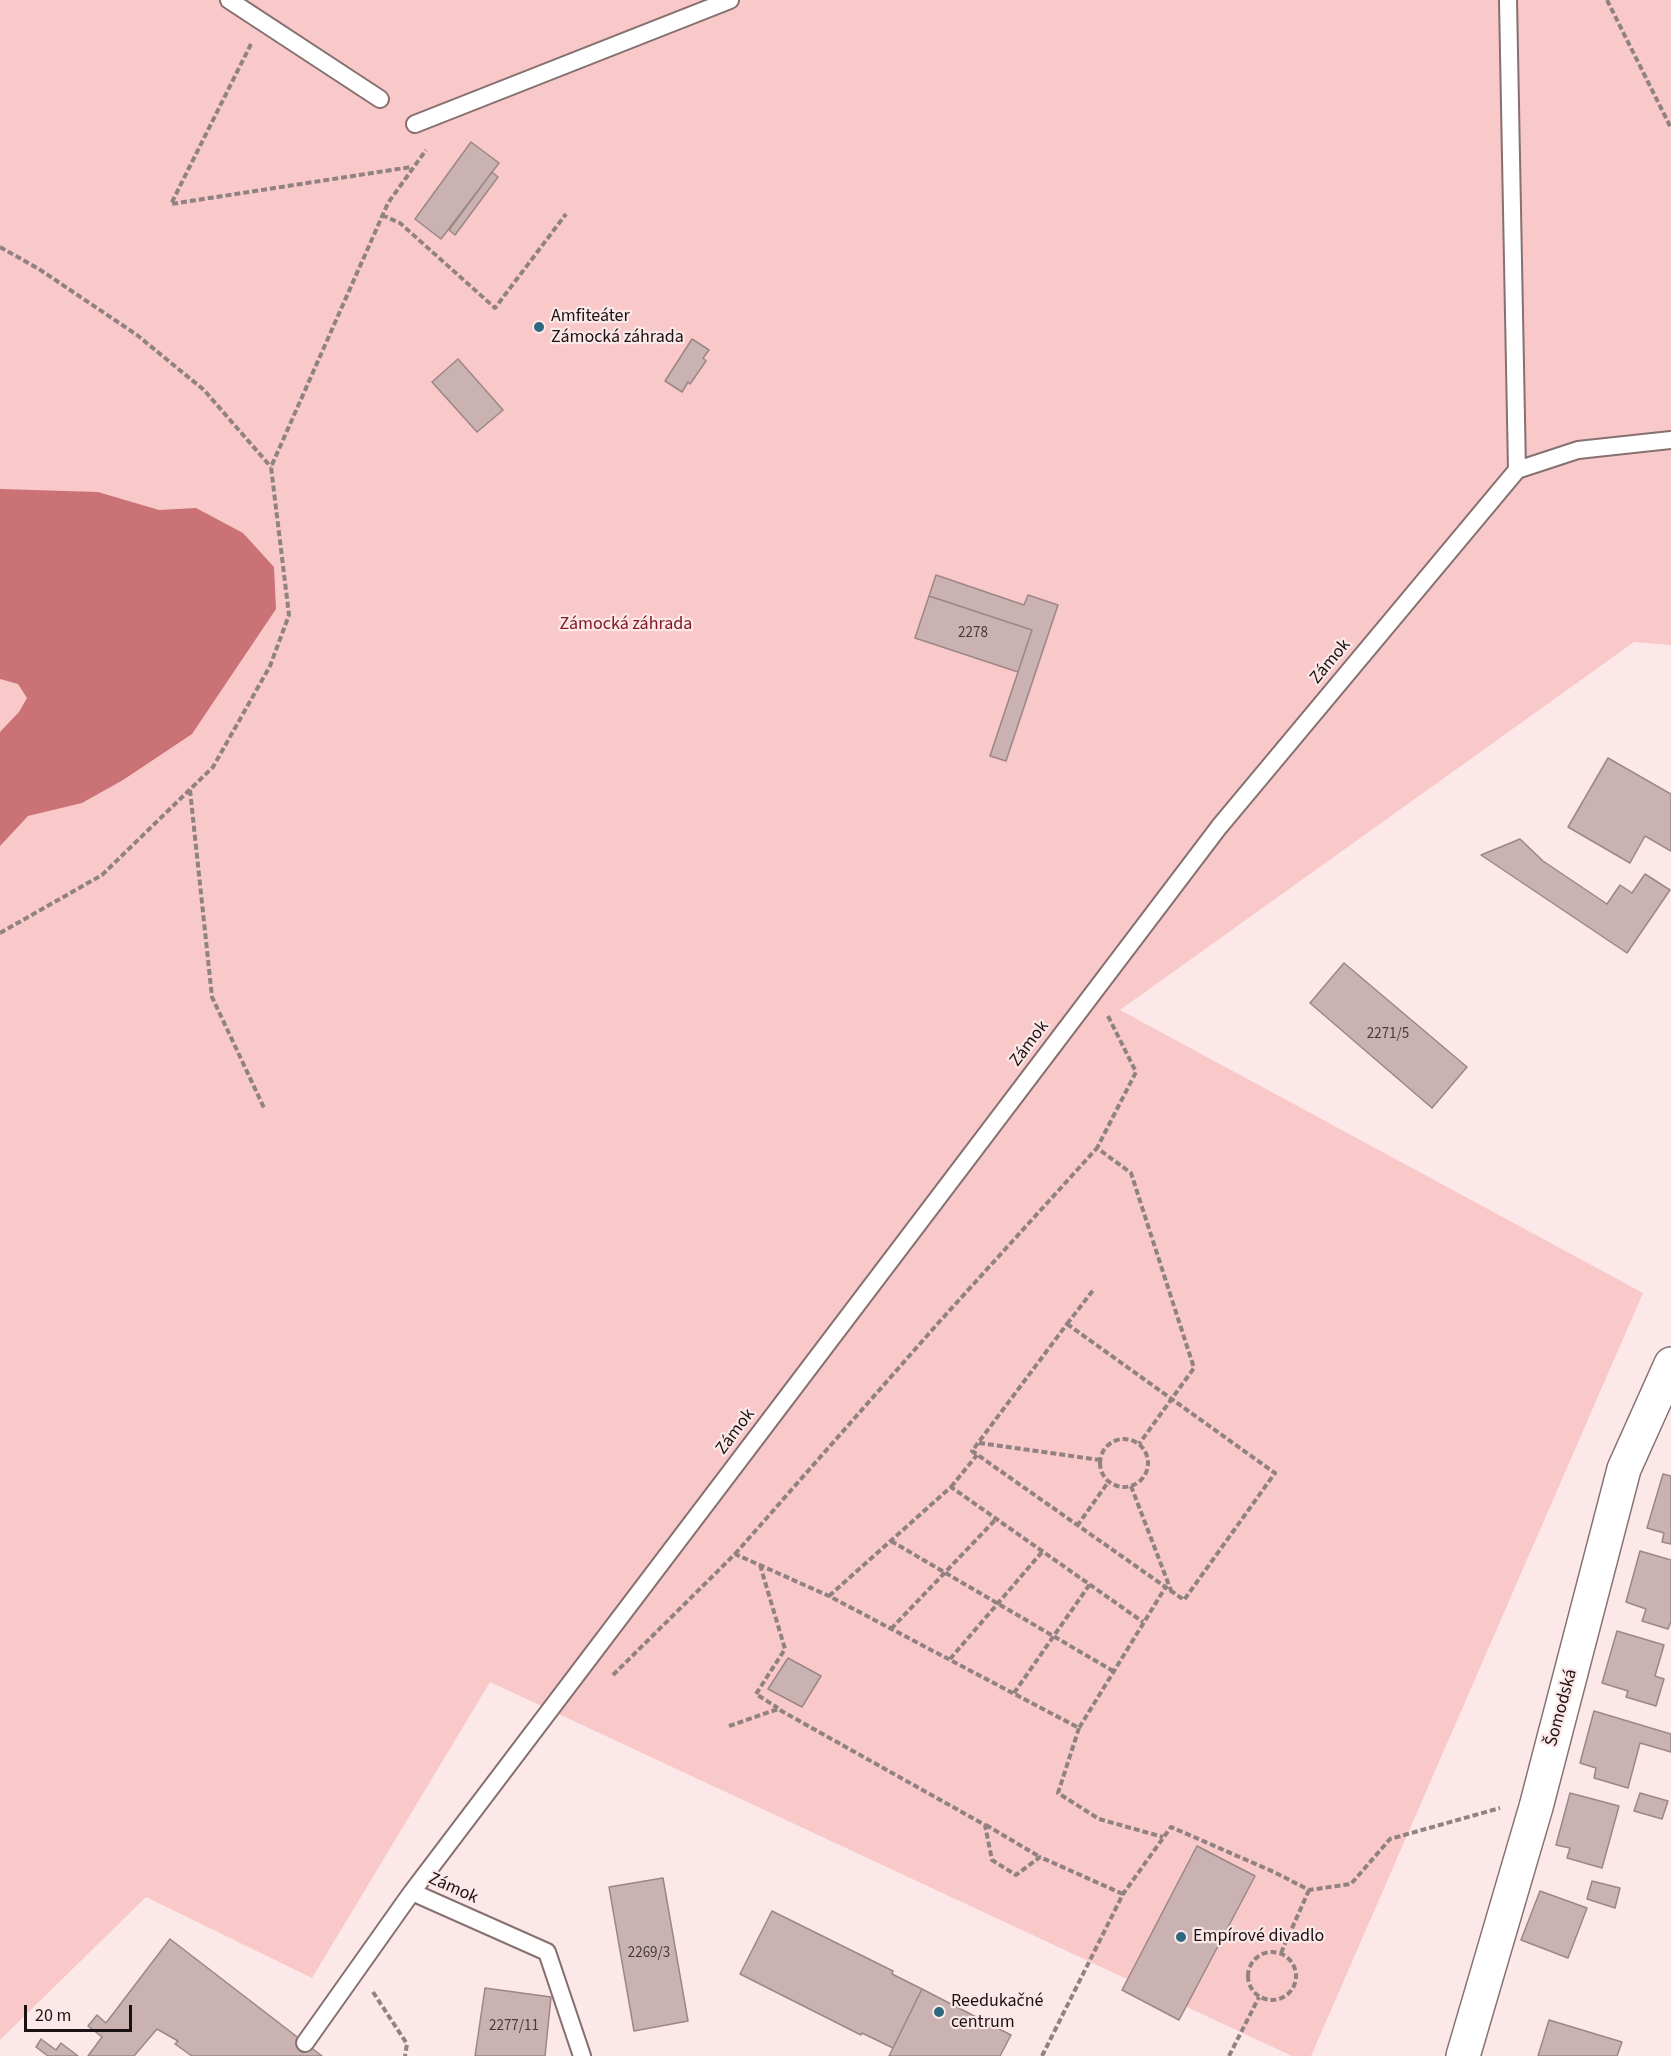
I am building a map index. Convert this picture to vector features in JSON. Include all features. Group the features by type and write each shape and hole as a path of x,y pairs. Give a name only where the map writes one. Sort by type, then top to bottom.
{"street":[{"name":"Šomodská","path":"1463,2056 1536,1807 1624,1469 1671,1364"}],"lane":[{"path":"229,0 380,99"},
{"path":"415,124 730,0"},
{"path":"1508,0 1517,470 1578,450 1671,440"},
{"name":"Zámok","path":"305,2043 412,1892 1219,827 1517,470"},
{"name":"Zámok","path":"412,1892 547,1952 582,2056"}],"path":[{"path":"1607,0 1671,128"},
{"path":"262,22 171,204 412,167"},
{"path":"0,933 102,875 213,767 270,666 289,615 271,467 388,202 429,146"},
{"path":"382,215 400,223 495,308 566,214"},
{"path":"0,247 39,269 137,335 204,390 271,467"},
{"path":"190,789 212,997 265,1110"},
{"path":"608,1680 735,1554 1097,1148 1136,1072 1096,990"},
{"path":"1097,1148 1131,1173 1194,1368 1139,1444"},
{"path":"1067,1324 1275,1473 1184,1600 972,1451 1067,1324 1094,1289"},
{"path":"1129,1439 1139,1444 1147,1454 1147,1469 1138,1483 1123,1487 1108,1481 1103,1475 1100,1460 1107,1446 1113,1441 1129,1439"},
{"path":"978,1443 1100,1460"},
{"path":"829,1596 951,1487 977,1455"},
{"path":"1077,1526 1108,1481"},
{"path":"1131,1486 1172,1593"},
{"path":"951,1487 1143,1622"},
{"path":"891,1629 996,1519"},
{"path":"891,1541 1113,1671"},
{"path":"950,1659 1042,1552"},
{"path":"735,1554 829,1596 1079,1728"},
{"path":"760,1564 785,1648 756,1694 778,1709 1040,1857 1123,1894"},
{"path":"1014,1693 1090,1584"},
{"path":"1163,1837 1098,1819 1058,1793 1079,1728 1165,1588"},
{"path":"729,1726 778,1709"},
{"path":"1042,2056 1123,1894 1171,1827 1274,1872 1309,1890 1351,1884 1390,1839 1508,1806 1536,1807"},
{"path":"985,1825 992,1860 1016,1875 1040,1857"},
{"path":"1281,1953 1309,1890"},
{"path":"1265,1953 1281,1953 1293,1964 1296,1979 1294,1987 1282,1998 1267,2000 1259,1997 1249,1985 1249,1969 1252,1962 1265,1953"},
{"path":"357,1969 407,2044 405,2056"},
{"path":"1229,2056 1259,1997"}],"green space":[{"name":"Zámocká záhrada","path":"0,0 1671,0 1671,645 1634,642 1120,1010 1643,1293 1311,2056 1292,2056 490,1682 312,1978 146,1897 0,2040"}],"shaded area":[{"path":"0,489 98,492 159,510 196,508 243,533 274,567 276,609 192,734 123,780 82,803 28,816 0,846 0,732 19,712 27,698 18,684 0,679"}],"building":[{"path":"471,142 499,163 441,239 415,219"},
{"path":"492,172 498,177 455,235 449,230"},
{"path":"692,339 709,350 703,358 706,361 682,392 665,381"},
{"path":"458,359 503,410 477,432 432,382"},
{"path":"936,575 1024,605 1028,595 1058,605 1006,761 990,756 1032,630 929,596"},
{"path":"929,596 1032,630 1018,672 915,638"},
{"path":"1608,758 1671,794 1671,851 1645,836 1630,863 1568,827"},
{"path":"1520,839 1543,861 1607,904 1620,885 1632,893 1645,874 1670,890 1627,953 1481,855"},
{"path":"1344,963 1467,1067 1432,1108 1310,1003"},
{"path":"1663,1474 1671,1476 1671,1544 1662,1542 1664,1533 1647,1528"},
{"path":"1640,1551 1671,1560 1671,1621 1668,1629 1642,1621 1646,1609 1626,1602"},
{"path":"1617,1631 1664,1645 1655,1676 1664,1679 1656,1706 1626,1697 1628,1691 1602,1683"},
{"path":"788,1658 821,1676 802,1707 768,1689"},
{"path":"1594,1711 1671,1734 1671,1752 1640,1743 1628,1788 1594,1778 1596,1768 1580,1763"},
{"path":"1570,1793 1619,1806 1602,1868 1567,1858 1570,1848 1556,1845"},
{"path":"1640,1793 1668,1801 1662,1819 1634,1811"},
{"path":"1197,1846 1255,1876 1179,2020 1122,1990"},
{"path":"663,1878 688,2021 634,2031 609,1887"},
{"path":"1592,1881 1620,1888 1615,1908 1587,1899"},
{"path":"1540,1891 1587,1908 1568,1958 1521,1940"},
{"path":"772,1911 893,1971 892,1974 922,1989 893,2048 862,2033 861,2035 740,1974"},
{"path":"170,1939 322,2056 192,2056 175,2044 178,2041 157,2029 134,2056 88,2056 102,2037 88,2026 97,2015 106,2023"},
{"path":"485,1988 551,1997 545,2056 475,2056"},
{"name":"Reedukačné centrum","path":"922,1989 1011,2035 1000,2056 889,2056"},
{"path":"1549,2020 1622,2042 1617,2056 1538,2056"},
{"path":"41,2039 56,2050 61,2043 78,2056 48,2056 36,2047"}],"place":[{"name":"Amfiteáter Zámocká záhrada","path":"539,327"},
{"name":"Empírové divadlo","path":"1181,1937"},
{"name":"Reedukačné centrum","path":"939,2012"}]}
